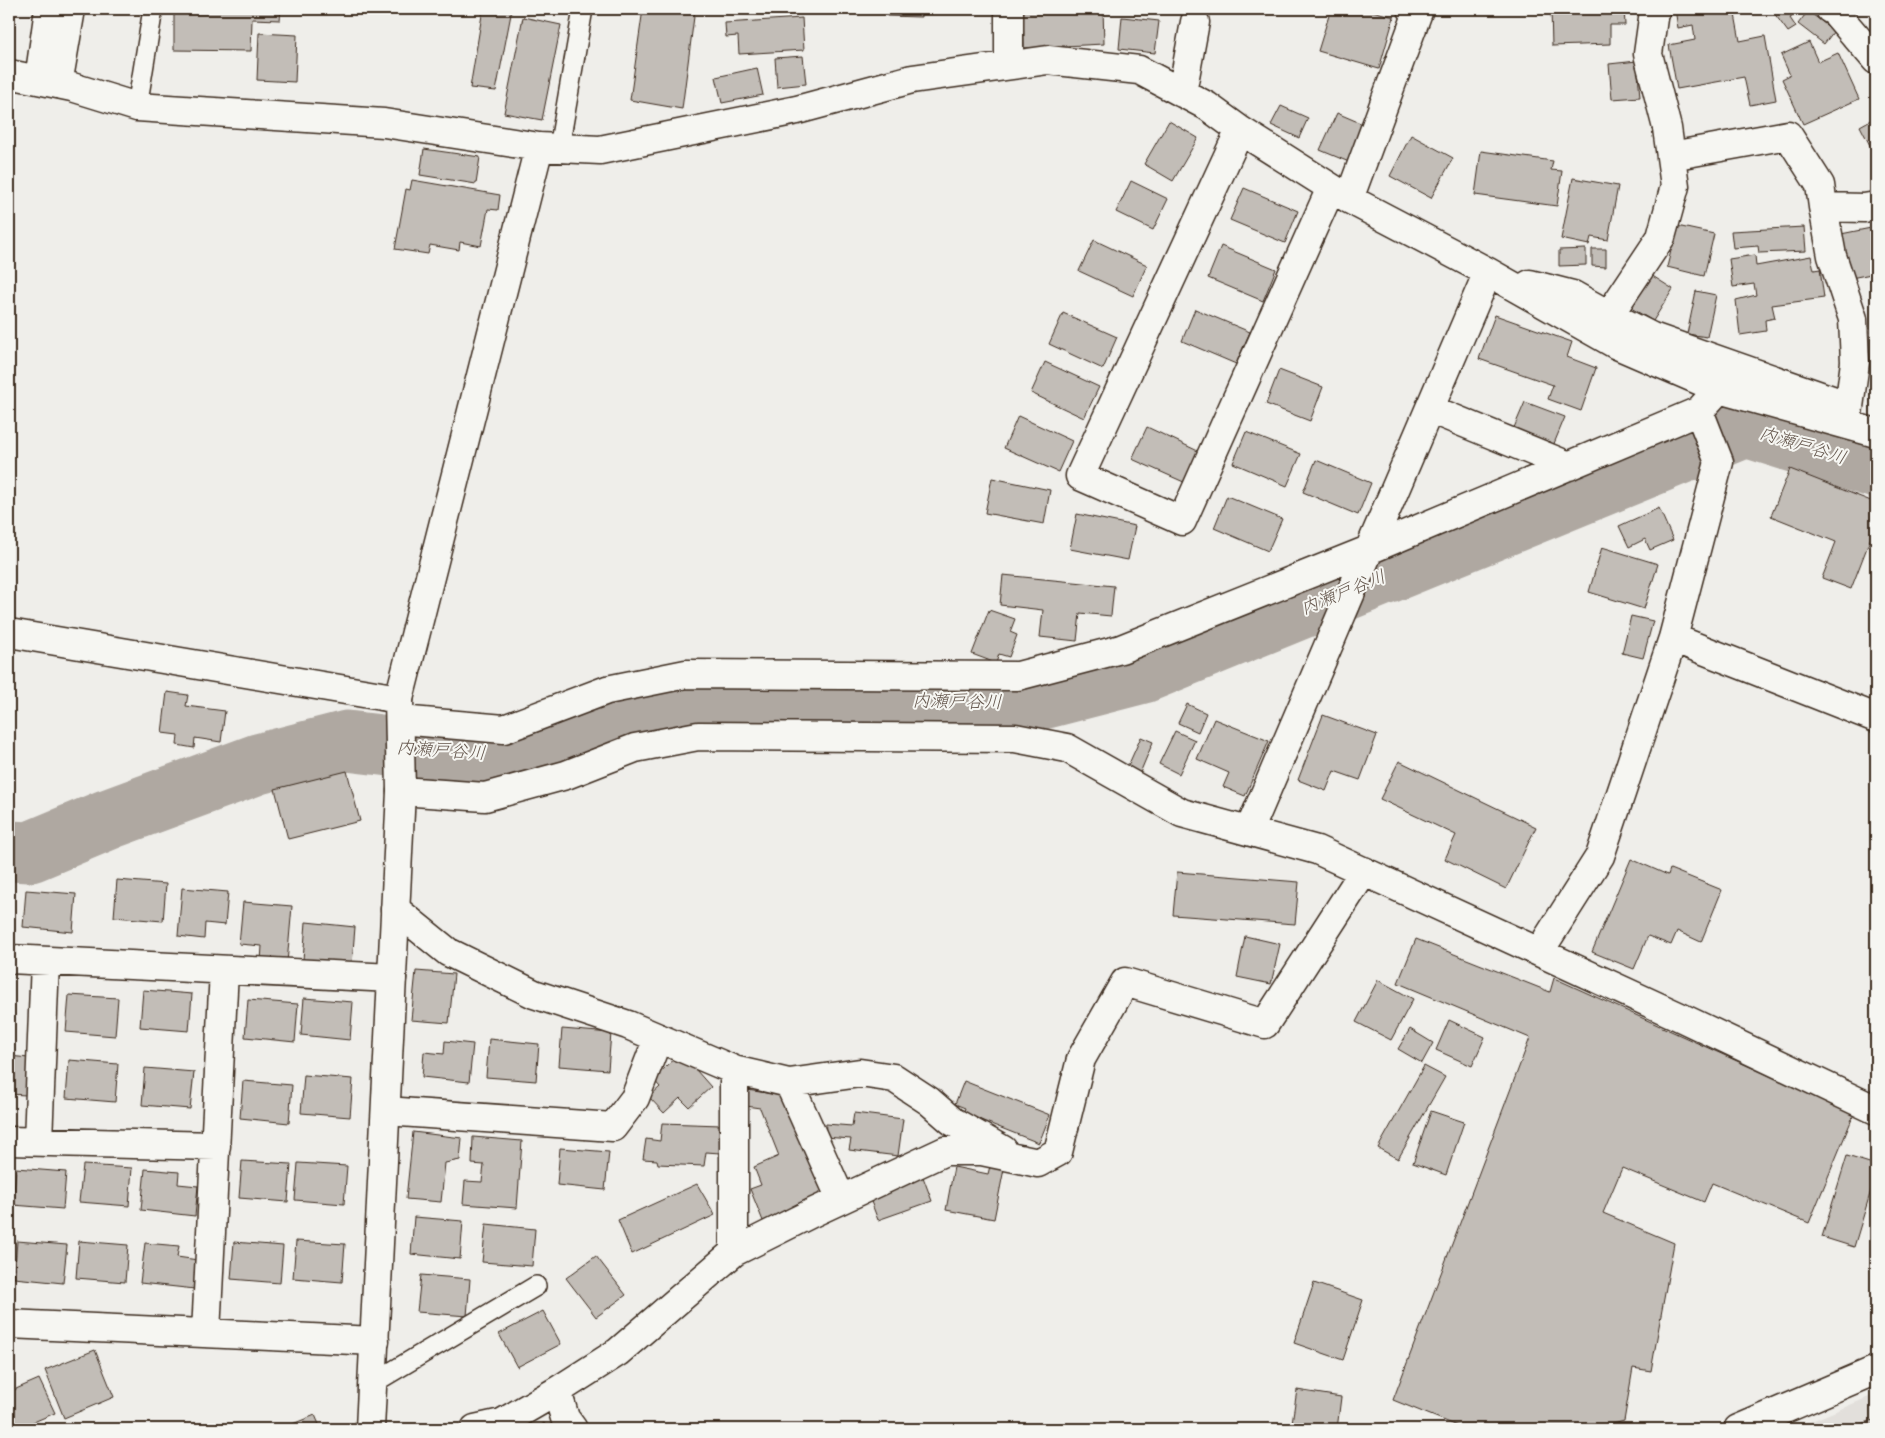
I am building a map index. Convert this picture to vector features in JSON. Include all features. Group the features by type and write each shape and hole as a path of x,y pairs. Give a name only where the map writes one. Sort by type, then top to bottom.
{"street":[{"path":"49,9 49,82"},
{"path":"49,82 71,9"},
{"path":"1009,9 1009,65"},
{"path":"1240,130 1080,476 1182,521 1340,194 1418,12 1412,9"},
{"path":"1609,315 1661,237 1675,186 1667,128 1648,54 1654,11 1656,9"},
{"path":"1830,9 1835,12 1876,60"},
{"path":"1182,93 1195,22"},
{"path":"9,74 49,82 137,106 384,123 549,148 600,150 797,110 912,79 1048,60 1138,70 1207,106 1240,130 1340,194 1488,272 1617,346 1719,388 1848,415"},
{"path":"1671,156 1788,135 1820,185 1832,256 1854,319 1855,362 1848,415"},
{"path":"370,1429 401,780 400,709 549,148"},
{"path":"1823,208 1864,208 1876,206"},
{"path":"1249,831 1488,272"},
{"path":"1518,290 1530,284 1573,295 1652,337 1848,415 1876,433"},
{"path":"1853,377 1876,364"},
{"path":"9,633 504,729 606,690 686,674 1018,676 1121,649 1371,549 1699,411 1719,388"},
{"path":"1430,409 1569,466"},
{"path":"1539,952 1600,856 1673,638 1719,462 1699,411"},
{"path":"1673,638 1876,718"},
{"path":"401,780 485,797 566,775 635,748 698,736 1015,738 1067,748 1182,813 1317,850 1364,870 1876,1110"},
{"path":"475,1429 502,1423 557,1392 618,1352 734,1252 841,1199 945,1151 982,1151 1038,1163 1058,1152 1081,1059 1125,982 1266,1024 1364,870"},
{"path":"395,909 448,952 534,994 628,1025 734,1070 789,1083 860,1073 894,1078 929,1100 952,1121 1018,1159"},
{"path":"9,959 392,978"},
{"path":"38,1141 45,961"},
{"path":"206,1333 224,970"},
{"path":"386,1111 614,1127 634,1098 658,1038"},
{"path":"734,1070 734,1252"},
{"path":"789,1083 841,1199"},
{"path":"9,1141 216,1146"},
{"path":"9,1324 375,1341"},
{"path":"1738,1429 1876,1370"},
{"path":"557,1392 565,1418 573,1429"}],"lane":[{"path":"137,106 152,9"},
{"path":"549,148 583,9"},
{"path":"373,1383 536,1286"}],"shaded area":[{"path":"1876,1394 1876,1429 1793,1429"}],"building":[{"path":"174,9 281,9 280,20 252,19 251,51 174,50"},
{"path":"483,9 512,9 496,91 470,88"},
{"path":"643,9 695,9 682,109 630,100"},
{"path":"887,9 921,9 921,17 887,16"},
{"path":"1023,9 1103,9 1104,44 1024,48"},
{"path":"1331,9 1366,9 1394,17 1379,69 1318,51"},
{"path":"1551,9 1624,9 1625,25 1610,25 1610,44 1552,46"},
{"path":"1675,9 1734,9 1740,41 1765,36 1776,100 1750,105 1744,77 1677,89 1669,45 1695,40 1693,25 1678,28"},
{"path":"1771,9 1793,9 1797,14 1790,18 1796,27 1788,32"},
{"path":"1808,11 1834,31 1824,44 1798,24"},
{"path":"523,17 561,25 542,120 504,113"},
{"path":"1122,17 1159,21 1155,53 1119,49"},
{"path":"802,18 804,50 739,54 738,36 726,37 725,23"},
{"path":"259,33 297,35 295,82 257,80"},
{"path":"1809,42 1818,62 1838,53 1859,99 1803,124 1782,79 1790,75 1781,55"},
{"path":"803,56 806,84 777,87 775,58"},
{"path":"1637,61 1640,97 1612,99 1609,64"},
{"path":"757,68 763,95 722,103 716,77"},
{"path":"1281,106 1308,118 1299,138 1271,125"},
{"path":"1337,113 1365,125 1349,162 1320,150"},
{"path":"1876,117 1876,157 1860,126"},
{"path":"1169,121 1198,138 1173,181 1144,164"},
{"path":"1411,135 1453,158 1431,198 1390,176"},
{"path":"424,149 480,157 476,184 420,175"},
{"path":"1481,151 1553,161 1551,170 1562,171 1557,206 1475,195"},
{"path":"1573,178 1618,186 1608,240 1591,237 1589,245 1561,239"},
{"path":"412,180 500,195 498,210 488,209 481,246 460,242 459,250 430,245 428,254 395,249 406,189 410,190"},
{"path":"1131,181 1168,199 1153,230 1116,212"},
{"path":"1244,188 1298,211 1285,243 1230,220"},
{"path":"1677,226 1714,234 1704,276 1667,267"},
{"path":"1804,227 1806,251 1759,253 1758,246 1733,248 1731,231"},
{"path":"1876,227 1876,273 1851,278 1841,234"},
{"path":"1094,240 1147,265 1133,296 1079,271"},
{"path":"1221,246 1276,269 1263,301 1208,278"},
{"path":"1586,249 1586,265 1559,266 1559,250"},
{"path":"1592,249 1606,249 1606,267 1592,266"},
{"path":"1755,255 1756,266 1811,256 1814,270 1820,269 1824,298 1772,305 1775,318 1765,320 1766,331 1740,335 1736,300 1756,295 1754,284 1733,287 1729,259"},
{"path":"1651,275 1673,289 1653,321 1631,308"},
{"path":"1696,291 1716,295 1707,337 1687,334"},
{"path":"1195,309 1250,332 1236,364 1182,341"},
{"path":"1063,313 1117,337 1103,369 1049,344"},
{"path":"1495,315 1572,342 1567,357 1596,368 1581,411 1548,399 1553,385 1479,359"},
{"path":"1045,362 1099,387 1084,418 1031,393"},
{"path":"1279,370 1323,387 1310,421 1266,404"},
{"path":"1525,402 1565,417 1553,446 1513,430"},
{"path":"1018,416 1072,441 1058,472 1004,448"},
{"path":"1147,427 1200,452 1186,483 1132,459"},
{"path":"1246,432 1301,454 1287,486 1233,463"},
{"path":"1316,460 1371,483 1358,515 1303,492"},
{"path":"1790,469 1876,503 1876,524 1851,589 1822,578 1836,542 1771,516"},
{"path":"992,478 1050,490 1044,524 985,513"},
{"path":"1227,496 1282,519 1268,551 1214,528"},
{"path":"1659,508 1673,540 1650,550 1645,539 1629,547 1619,526"},
{"path":"1077,514 1135,526 1128,560 1070,549"},
{"path":"1602,547 1658,564 1644,609 1589,592"},
{"path":"1003,575 1114,586 1111,616 1080,613 1077,641 1040,637 1043,610 1000,605"},
{"path":"989,610 1015,619 1010,632 1017,635 1009,657 999,654 996,663 972,654"},
{"path":"1631,616 1653,621 1643,658 1622,653"},
{"path":"167,692 188,695 186,706 225,711 221,742 195,738 194,748 177,745 178,735 162,733"},
{"path":"1187,704 1206,713 1198,732 1178,723"},
{"path":"1323,715 1377,735 1360,780 1334,771 1326,791 1298,780"},
{"path":"1214,719 1269,741 1245,796 1223,787 1229,773 1197,759"},
{"path":"1175,731 1195,740 1179,774 1159,764"},
{"path":"1141,737 1153,742 1140,773 1128,766"},
{"path":"1399,761 1536,827 1506,889 1445,859 1456,835 1380,799"},
{"path":"347,771 360,821 288,839 275,789"},
{"path":"1631,859 1668,875 1670,869 1722,890 1701,942 1677,931 1671,945 1648,936 1634,969 1592,952"},
{"path":"1177,872 1299,882 1295,924 1173,915"},
{"path":"117,880 166,884 163,921 114,917"},
{"path":"182,888 228,892 225,925 205,923 204,939 178,936"},
{"path":"26,890 76,894 73,932 23,927"},
{"path":"243,902 292,906 287,963 261,961 262,946 239,944"},
{"path":"306,922 355,927 352,964 303,960"},
{"path":"1245,936 1280,944 1271,984 1237,977"},
{"path":"1416,939 1550,992 1554,978 1854,1114 1809,1223 1712,1183 1704,1202 1622,1168 1603,1213 1674,1243 1651,1371 1633,1368 1624,1421 1595,1429 1465,1429 1393,1400 1530,1038 1398,983"},
{"path":"416,971 454,974 449,1023 411,1020"},
{"path":"1378,980 1413,999 1391,1040 1356,1022"},
{"path":"143,990 192,994 189,1031 140,1027"},
{"path":"69,995 118,998 115,1036 66,1032"},
{"path":"304,998 353,1002 350,1040 301,1035"},
{"path":"248,1000 298,1004 295,1042 245,1037"},
{"path":"1449,1020 1485,1037 1472,1066 1436,1050"},
{"path":"562,1029 611,1033 608,1070 559,1066"},
{"path":"1410,1029 1433,1043 1422,1063 1398,1049"},
{"path":"489,1039 539,1044 536,1081 486,1077"},
{"path":"445,1041 473,1044 469,1082 422,1077 424,1052 444,1054"},
{"path":"681,1053 711,1087 689,1107 680,1098 664,1113 649,1097 660,1087 653,1079"},
{"path":"9,1056 29,1058 26,1095 9,1094"},
{"path":"69,1060 118,1064 115,1102 66,1098"},
{"path":"1424,1066 1445,1077 1398,1159 1378,1148"},
{"path":"145,1068 194,1072 190,1109 142,1105"},
{"path":"304,1075 353,1079 350,1117 301,1113"},
{"path":"243,1081 292,1085 289,1123 240,1118"},
{"path":"964,1081 1050,1115 1039,1143 963,1113 965,1108 955,1104"},
{"path":"747,1090 780,1095 827,1195 763,1221 750,1189 761,1185 754,1167 779,1156 760,1108 746,1106"},
{"path":"1431,1111 1464,1122 1446,1175 1413,1163"},
{"path":"854,1113 903,1119 898,1156 849,1150 851,1139 825,1137 826,1124 852,1126"},
{"path":"662,1123 721,1125 720,1153 706,1152 704,1166 658,1164 657,1160 643,1159 646,1139 660,1141"},
{"path":"413,1132 462,1138 460,1160 445,1163 441,1202 406,1199"},
{"path":"473,1137 522,1141 517,1208 463,1204 465,1181 482,1182 484,1165 472,1164"},
{"path":"560,1148 609,1152 605,1190 557,1185"},
{"path":"1847,1156 1876,1165 1876,1174 1854,1247 1822,1237"},
{"path":"242,1161 291,1164 288,1202 239,1198"},
{"path":"298,1163 347,1166 344,1204 295,1200"},
{"path":"83,1165 132,1168 129,1206 79,1202"},
{"path":"990,1166 1004,1169 994,1219 946,1210 954,1167 988,1174"},
{"path":"16,1168 66,1172 63,1209 13,1205"},
{"path":"145,1169 179,1172 178,1184 198,1186 195,1216 141,1210"},
{"path":"923,1177 932,1201 878,1220 870,1199"},
{"path":"697,1184 715,1215 632,1254 618,1220"},
{"path":"414,1217 463,1221 460,1259 411,1254"},
{"path":"486,1224 535,1229 532,1266 482,1262"},
{"path":"17,1241 67,1245 63,1283 14,1278"},
{"path":"79,1241 128,1245 125,1282 76,1278"},
{"path":"296,1241 345,1244 342,1282 293,1278"},
{"path":"234,1242 283,1246 280,1283 231,1279"},
{"path":"145,1243 179,1246 177,1257 198,1260 195,1289 140,1283"},
{"path":"596,1256 626,1295 596,1317 566,1278"},
{"path":"421,1275 470,1279 467,1316 417,1312"},
{"path":"1314,1283 1363,1300 1343,1360 1294,1343"},
{"path":"543,1311 561,1344 517,1367 499,1334"},
{"path":"95,1350 114,1397 64,1418 45,1370"},
{"path":"39,1379 55,1413 17,1429 9,1429 9,1392"},
{"path":"1297,1390 1341,1397 1337,1429 1291,1429"},
{"path":"315,1415 321,1429 280,1429"},
{"path":"1876,1419 1876,1429 1847,1429"},
{"path":"544,1423 549,1429 535,1429"}],"waterway":[{"name":"内瀬戸谷川","path":"9,851 30,852 109,819 258,764 347,741 474,756 541,749 655,708 763,698 1031,702 1143,673 1746,427 1876,468"}]}
